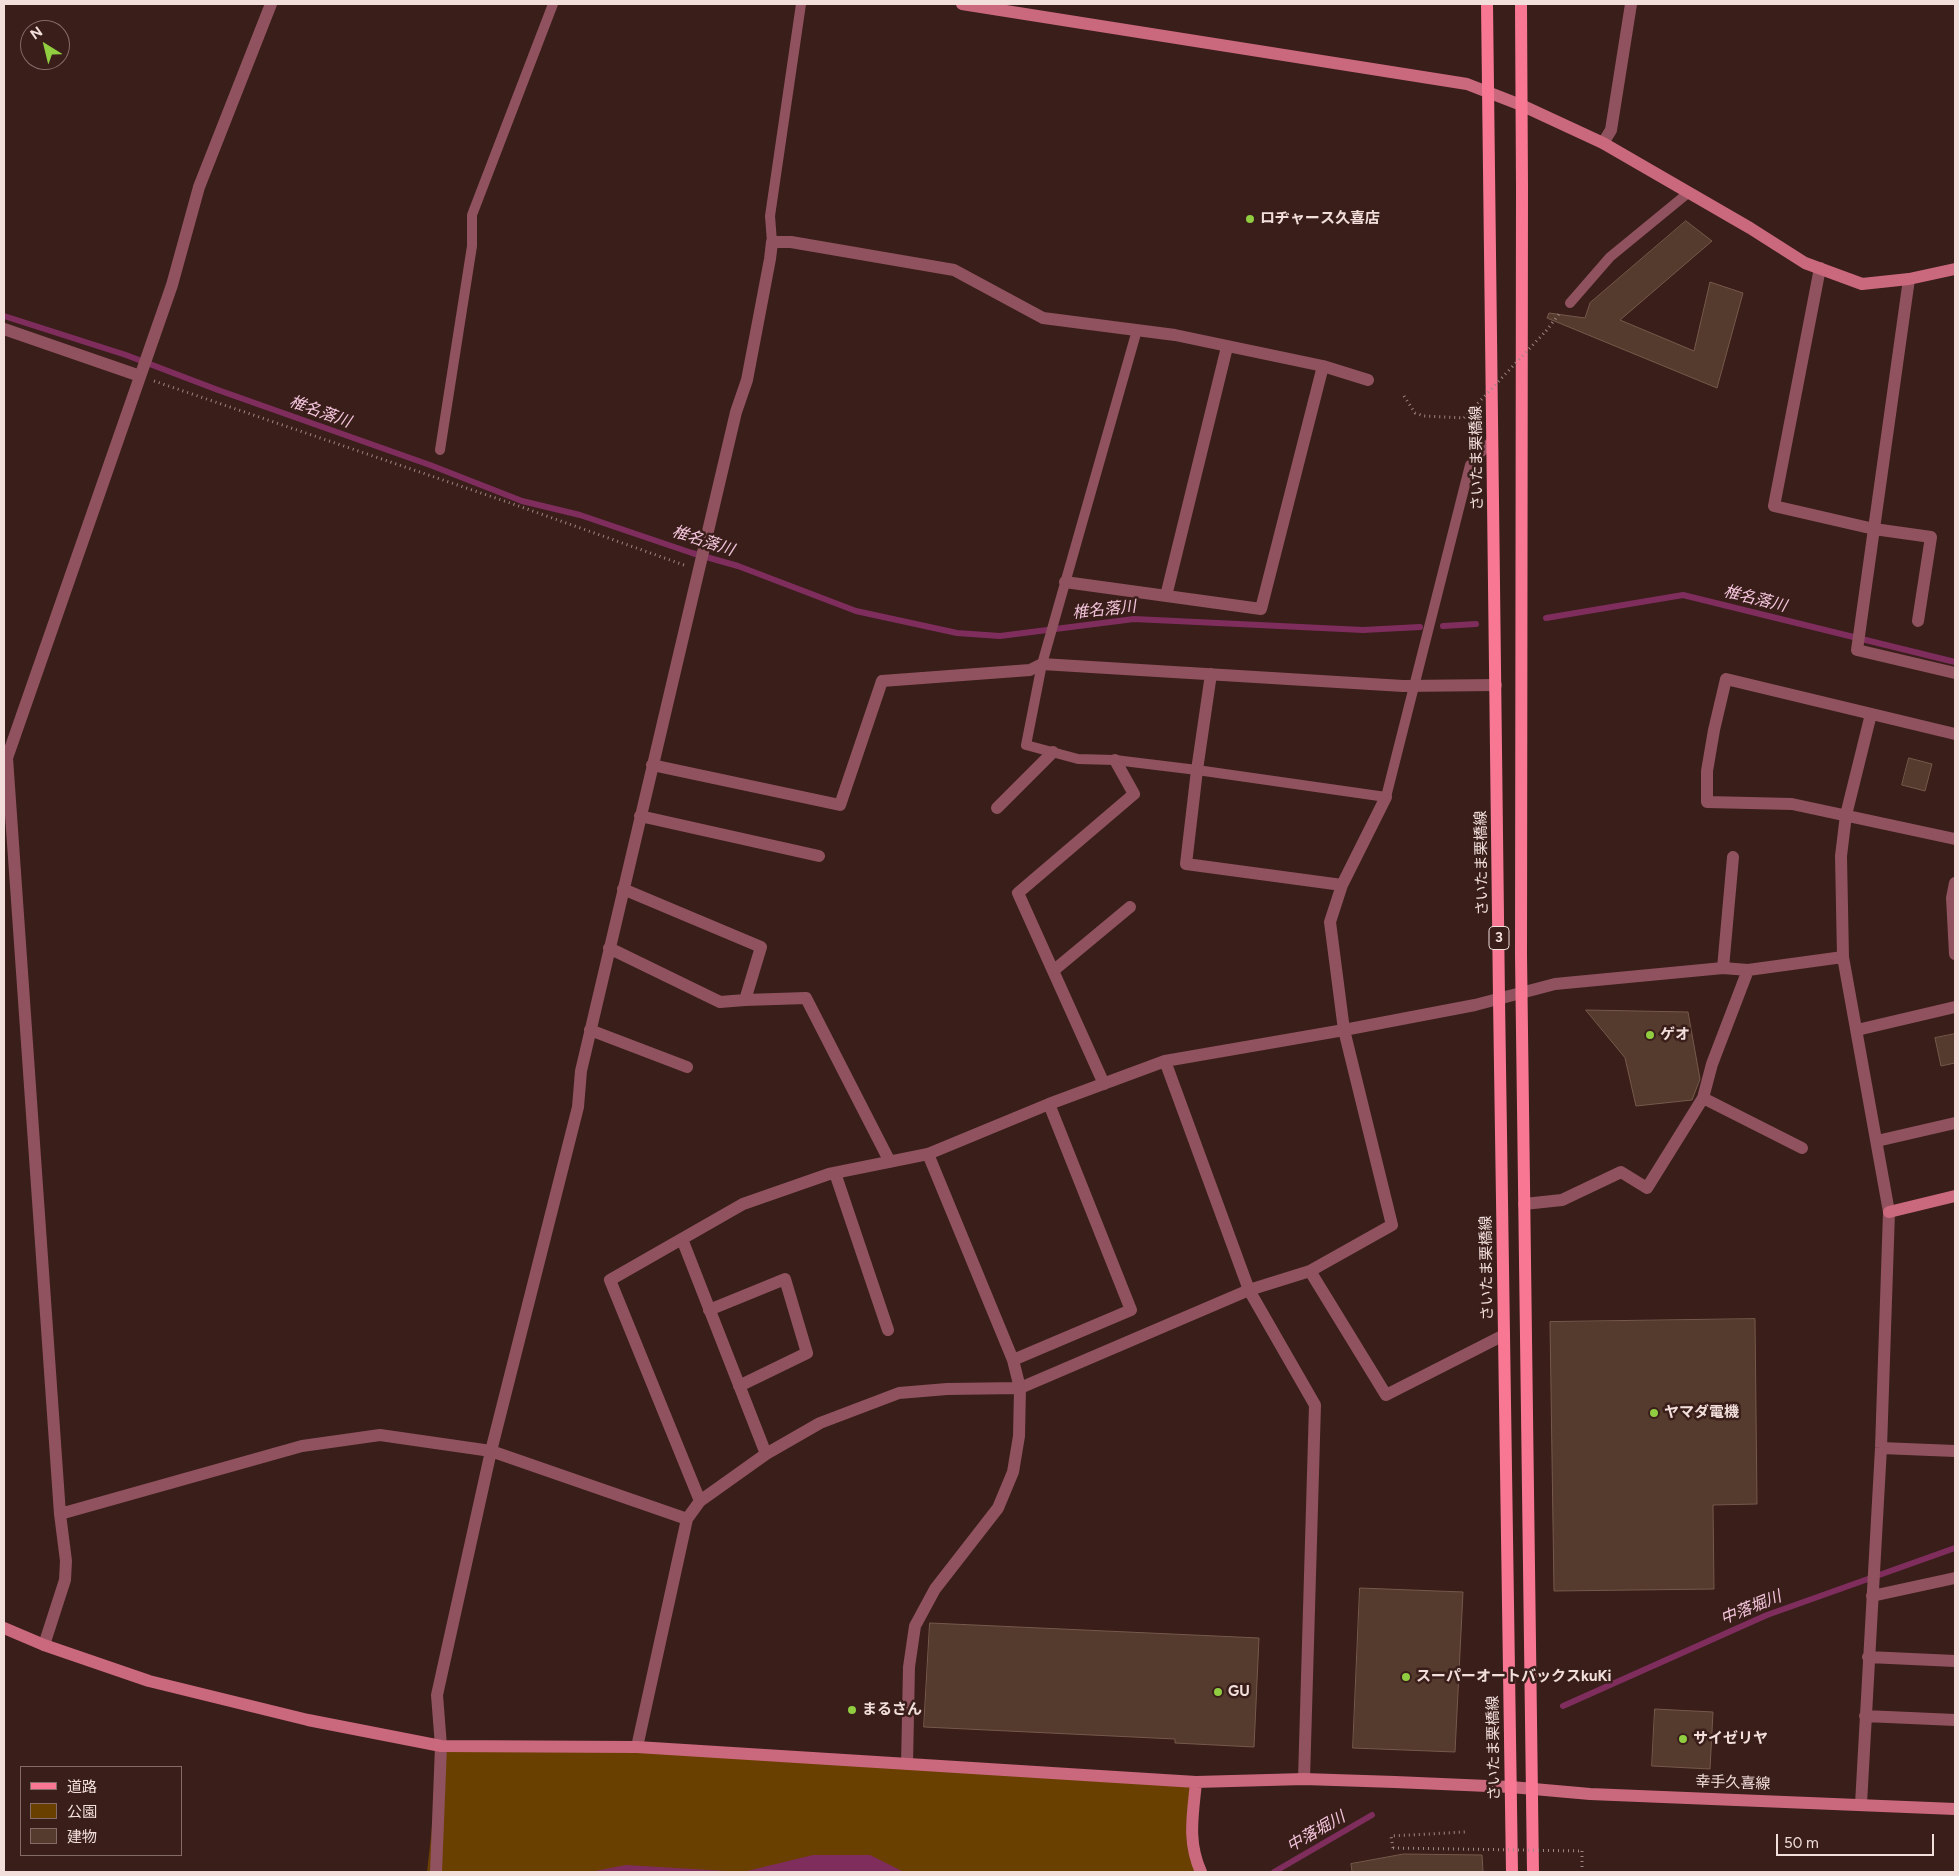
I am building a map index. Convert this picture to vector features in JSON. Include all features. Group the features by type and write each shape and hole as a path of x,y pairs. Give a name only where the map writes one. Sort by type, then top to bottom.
{"main road":[{"name":"さいたま栗橋線","path":"1488,4 1487,90 1512,1872"},
{"name":"3","path":"1521,4 1522,993 1533,1872"}],"street":[{"path":"44,1644 65,1580 66,1561 60,1514 8,758 172,285 199,187 271,4"},
{"path":"962,4 1467,84 1487,90 1603,143 1688,194 1750,228 1805,263 1862,284 1909,280 1955,269"},
{"path":"1603,143 1611,130 1631,4"},
{"path":"436,1872 441,1746 437,1695 491,1451 578,1107 580,1070 736,412 747,380 772,242 791,242 954,270 1043,318 1175,335 1323,366 1368,380"},
{"path":"1820,268 1774,506 1874,529 1931,537 1918,621"},
{"path":"1909,280 1857,650 1955,673"},
{"path":"4,329 140,376"},
{"path":"1166,596 1228,347"},
{"path":"1065,582 1261,609 1323,366"},
{"path":"652,765 840,805 882,681 1030,670 1042,664 1414,686 1496,685"},
{"path":"1211,674 1186,864 1342,885"},
{"path":"1955,734 1726,679 1707,771 1707,802 1792,804 1955,840"},
{"path":"1861,1804 1881,1448 1889,1212 1878,1141 1843,957 1841,856 1846,815 1871,714"},
{"path":"998,808 1053,752"},
{"path":"1104,1084 1018,893 1134,794 1115,760"},
{"path":"637,1747 687,1519 700,1501 766,1454 820,1423 899,1393 947,1389 1020,1388 1249,1290 1310,1271 1392,1225 1344,1030 1330,922 1342,885 1386,797"},
{"path":"640,816 819,856"},
{"path":"1723,968 1733,857"},
{"path":"1955,883 1952,898 1955,954"},
{"path":"623,889 761,947 746,1000"},
{"path":"1053,971 1130,907"},
{"path":"609,948 720,1002 806,998 890,1162"},
{"path":"700,1501 610,1280 743,1204 835,1173 928,1154 1049,1104 1165,1061 1475,1005 1555,984 1723,968 1748,970 1843,957"},
{"path":"1524,1204 1562,1200 1621,1172 1647,1188 1703,1098 1712,1064 1748,970"},
{"path":"1857,1030 1955,1007"},
{"path":"590,1030 687,1067"},
{"path":"1165,1061 1249,1290 1315,1405 1304,1779"},
{"path":"1703,1098 1802,1148"},
{"path":"1013,1360 1131,1310 1049,1104"},
{"path":"1878,1141 1955,1122"},
{"path":"907,1764 909,1667 915,1626 935,1589 998,1508 1014,1472 1019,1436 1020,1388 1013,1360 928,1154"},
{"path":"835,1173 888,1330"},
{"path":"1889,1212 1955,1196"},
{"path":"682,1239 766,1454"},
{"path":"1310,1271 1386,1395 1504,1335"},
{"path":"709,1310 784,1280 807,1353 739,1386"},
{"path":"60,1514 302,1446 380,1435 491,1451 687,1519"},
{"path":"1881,1448 1955,1451"},
{"path":"1872,1596 1955,1578"},
{"name":"幸手久喜線","path":"4,1628 149,1681 308,1720 441,1746 637,1747 1196,1782 1304,1779 1511,1787 1590,1794 1955,1809"},
{"path":"1868,1657 1955,1661"},
{"path":"1865,1716 1955,1720"},
{"path":"1196,1782 1191,1833 1196,1860 1201,1872"}],"lane":[{"path":"440,450 472,246 472,216 553,4"},
{"path":"772,242 770,216 801,4"},
{"path":"1570,303 1610,257 1688,194"},
{"path":"1137,330 1042,664 1026,746 1078,759 1115,760 1197,770 1386,797 1470,466 1493,439"}],"path":[{"path":"1404,396 1415,413 1424,416 1464,418 1546,331 1562,311"},
{"path":"140,376 494,497 698,570"},
{"path":"1465,1832 1391,1836 1393,1848 1582,1850 1582,1872"}],"green space":[{"path":"441,1746 637,1747 1196,1782 1191,1833 1201,1872 427,1872"}],"shaded area":[{"path":"813,1855 870,1855 904,1872 743,1872"},
{"path":"626,1865 743,1872 590,1872"}],"building":[{"path":"1686,221 1712,241 1620,320 1694,351 1710,282 1743,293 1717,388 1547,318 1549,313 1585,318 1590,303"},
{"path":"1909,758 1932,764 1925,791 1902,785"},
{"name":"ゲオ","path":"1586,1010 1688,1012 1700,1079 1692,1100 1636,1106 1625,1058"},
{"path":"1955,1034 1955,1063 1941,1066 1935,1038"},
{"name":"ヤマダ電機","path":"1755,1319 1757,1504 1713,1505 1714,1589 1554,1591 1550,1322"},
{"path":"1360,1588 1463,1592 1455,1752 1353,1748"},
{"path":"930,1623 1259,1638 1254,1747 1175,1743 1175,1739 924,1727"},
{"name":"サイゼリヤ","path":"1655,1709 1713,1712 1710,1769 1652,1766"},
{"path":"1404,1854 1482,1855 1483,1872 1352,1872 1351,1864"}],"waterway":[{"name":"椎名落川","path":"4,316 126,355 218,390 430,465 522,501 580,515 692,553 738,566 856,611 957,633 1000,636 1134,619 1363,630 1420,627"},
{"name":"椎名落川","path":"1546,618 1683,595 1955,662"},
{"name":"椎名落川","path":"1443,626 1476,624"},
{"name":"中落堀川","path":"1563,1706 1767,1615 1955,1548"},
{"name":"中落堀川","path":"1274,1872 1372,1815"}],"place":[{"name":"ロヂャース久喜店","path":"1250,219"},
{"name":"ゲオ","path":"1650,1035"},
{"name":"ヤマダ電機","path":"1654,1413"},
{"name":"スーパーオートバックスkuKi","path":"1406,1677"},
{"name":"GU","path":"1218,1692"},
{"name":"まるさん","path":"852,1710"},
{"name":"サイゼリヤ","path":"1683,1739"}]}
